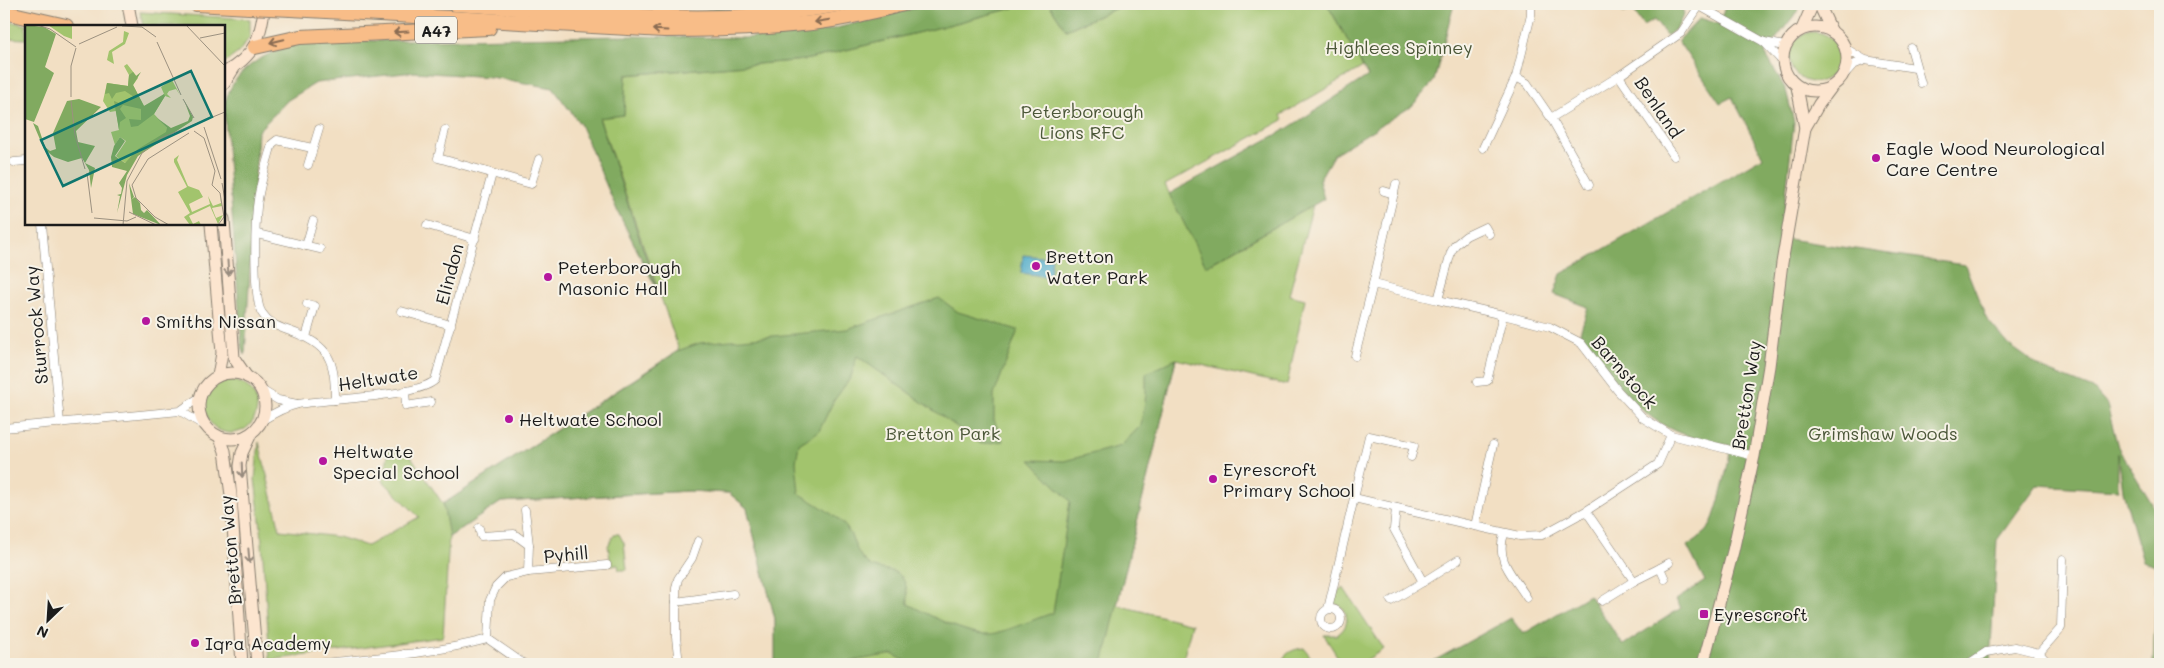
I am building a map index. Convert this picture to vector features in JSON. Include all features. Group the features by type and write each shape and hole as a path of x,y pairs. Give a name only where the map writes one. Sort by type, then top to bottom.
{"highway":[{"name":"A47","path":"196,4 664,30 720,30 804,24 855,16 904,4"},
{"name":"A47","path":"455,4 671,17 731,17 799,11 843,4"},
{"name":"A47","path":"523,4 558,10"},
{"path":"4,12 62,25"},
{"name":"A47","path":"255,47 300,37 572,24"}],"street":[{"path":"128,4 132,25"},
{"path":"225,72 235,66 255,47 262,28 265,4"},
{"path":"1483,148 1516,77 1531,15 1531,4"},
{"path":"1802,30 1813,4"},
{"path":"1820,4 1832,32"},
{"path":"1698,5 1764,42 1782,61 1787,76 1798,87 1814,92 1831,88 1853,65 1865,60"},
{"name":"Benland","path":"1551,118 1619,76 1682,33 1698,5"},
{"path":"1782,61 1785,46 1795,33 1820,27 1832,32 1842,41 1845,48 1846,68 1842,77"},
{"path":"1764,42 1785,46"},
{"path":"1845,48 1865,60 1915,68"},
{"path":"1910,48 1920,83"},
{"path":"225,82 235,66"},
{"name":"Benland","path":"1619,76 1674,156"},
{"path":"1516,77 1527,83 1551,118 1589,185"},
{"name":"Bretton Way","path":"1703,664 1734,551 1754,456 1805,128 1798,87"},
{"name":"Bretton Way","path":"1805,128 1831,88"},
{"path":"308,165 319,129"},
{"path":"445,130 438,158 531,184 539,159"},
{"path":"312,148 278,140 269,140 257,208 257,296 261,312 274,326 306,337 321,347 332,362 335,400"},
{"path":"14,162 25,161"},
{"name":"Elindon","path":"401,311 450,325 492,174"},
{"path":"1355,356 1396,184"},
{"path":"1384,191 1394,194"},
{"path":"306,246 312,221"},
{"name":"Sturrock Way","path":"42,225 60,423"},
{"path":"211,225 222,353 218,376"},
{"path":"180,411 205,426 220,438 232,440 251,434 263,420 265,398 260,389 247,377 234,358 224,225"},
{"name":"Elindon","path":"427,225 474,239"},
{"path":"1438,300 1451,252 1456,244 1485,227 1489,234"},
{"path":"257,234 320,249"},
{"name":"Barnstock","path":"1373,284 1550,327 1582,343 1618,391 1643,418 1671,436 1754,456"},
{"path":"306,337 315,306 307,304"},
{"path":"1477,382 1487,381 1503,315"},
{"name":"Heltwate","path":"263,420 277,411 297,404 424,388 435,380 450,325"},
{"path":"1348,344 1358,346"},
{"path":"205,426 198,407 204,388 218,376 238,374 247,377"},
{"name":"Heltwate","path":"260,389 278,400 297,404"},
{"path":"405,391 406,406 431,402"},
{"path":"4,428 180,411 200,397"},
{"name":"Bretton Way","path":"251,434 242,453 240,466 257,664"},
{"path":"1328,609 1369,436 1414,446 1412,457"},
{"path":"1354,498 1504,534 1520,536 1542,535 1586,511 1658,464 1671,436"},
{"name":"Bretton Way","path":"220,438 225,451 230,495 242,664"},
{"path":"1475,526 1493,445"},
{"path":"1490,459 1499,460"},
{"path":"1396,508 1394,529 1423,582"},
{"name":"Pyhill","path":"525,510 529,545 528,572"},
{"path":"1586,511 1634,581"},
{"name":"Pyhill","path":"480,528 481,536 514,534 529,545"},
{"path":"1504,534 1499,547 1503,561 1527,598"},
{"path":"679,664 676,637 678,579 692,558 698,541"},
{"path":"2039,653 2061,628 2063,559"},
{"path":"1391,601 1458,560"},
{"path":"1602,601 1634,581 1669,563"},
{"name":"Pyhill","path":"488,639 490,600 496,587 506,577 528,572 607,565"},
{"path":"1660,568 1665,579"},
{"path":"1511,590 1519,585"},
{"path":"676,602 733,594"},
{"path":"314,664 404,654 488,639 524,664"},
{"path":"1968,664 1986,652 2015,647 2039,653 2049,664"},
{"path":"403,664 404,654"}],"green space":[{"path":"643,4 784,4 720,9 643,7"},
{"path":"931,4 1028,4 805,60 626,75 624,115 599,118 657,290 617,210 580,124 553,88 491,77 414,72 316,83 288,100 258,131 245,355 242,350 225,103 235,81 252,64 262,58 298,42 623,36 744,38 825,31"},
{"name":"Bretton Park","path":"1028,4 1049,4 1066,30 1126,4 1327,4 1363,67 1281,115 1283,120 1165,185 1207,266 1313,205 1289,295 1305,299 1287,385 1176,359 1117,605 1192,624 1182,664 776,664 775,619 747,508 729,493 688,491 501,502 449,537 443,637 270,660 261,528 255,479 259,442 280,530 338,537 367,546 419,517 383,481 389,450 410,455 443,504 679,350 599,117 624,115 626,75 805,60"},
{"path":"1049,4 1126,4 1066,30"},
{"name":"Highlees Spinney","path":"1327,4 1454,4 1434,81 1412,106 1334,154 1319,180 1324,199 1206,266 1169,194 1288,128 1368,76"},
{"path":"1627,4 1676,4 1681,7 1684,13 1677,28 1667,36 1654,20 1643,26 1633,10 1623,13"},
{"name":"Grimshaw Woods","path":"1726,4 1803,4 1765,53 1786,90 1794,122 1781,238 1965,265 1986,318 2009,345 2043,369 2093,389 2107,405 2118,447 2160,517 2160,664 2153,664 2157,567 2143,561 2123,491 2118,453 2118,490 2037,485 1997,540 1990,664 1428,664 1511,618 1523,634 1589,595 1623,645 1681,608 1676,600 1705,581 1687,546 1706,532 1714,517 1728,465 1731,446 1682,434 1647,414 1613,379 1584,339 1579,336 1588,307 1554,294 1561,274 1763,157 1732,97 1720,103 1678,41 1700,18 1719,24"},
{"path":"140,12 250,19 250,37 238,53 225,62 225,25 143,25"},
{"path":"4,20 27,25 25,25 25,39 4,38"},
{"path":"1809,32 1819,32 1832,39 1839,52 1839,62 1832,75 1819,82 1809,82 1800,78 1793,71 1789,62 1789,52 1793,43 1800,36"},
{"path":"939,298 958,312 1018,330 994,395 994,420 1003,441 981,444 857,356 851,377 833,402 819,431 799,444 796,462 799,493 830,513 846,527 862,558 869,565 891,571 903,579 908,604 948,624 970,631 991,634 1012,628 1053,613 1070,501 1030,460 1064,461 1121,446 1141,425 1146,395 1146,373 1176,359 1103,664 912,664 892,654 853,661 847,664 775,664 775,619 747,508 729,493 688,491 501,502 449,537 443,504 680,350 700,343 847,329"},
{"path":"226,381 236,381 246,385 253,392 257,407 253,422 246,429 236,433 226,433 216,429 209,422 205,412 205,402 209,392 216,385"},
{"path":"614,534 619,534 624,543 627,570 619,570 618,565 611,565 608,546"},
{"path":"1343,587 1384,649 1360,664 1342,664 1324,635 1337,635 1345,627 1347,620 1344,609 1333,602 1339,590"},
{"path":"1304,648 1316,664 1281,664 1284,657 1290,652"}],"water":[{"name":"Bretton Water Park","path":"1023,255 1052,258 1050,277 1021,273"}],"place":[{"name":"Eagle Wood Neurological Care Centre","path":"1876,158"},
{"name":"Bretton Water Park","path":"1036,266"},
{"name":"Peterborough Masonic Hall","path":"548,277"},
{"name":"Smiths Nissan","path":"146,321"},
{"name":"Heltwate School","path":"509,419"},
{"name":"Heltwate Special School","path":"323,461"},
{"name":"Eyrescroft Primary School","path":"1213,479"},
{"name":"Eyrescroft","path":"1704,614"},
{"name":"Iqra Academy","path":"195,643"}],"park label":[{"name":"Peterborough Lions RFC","path":"1082,121"}]}
